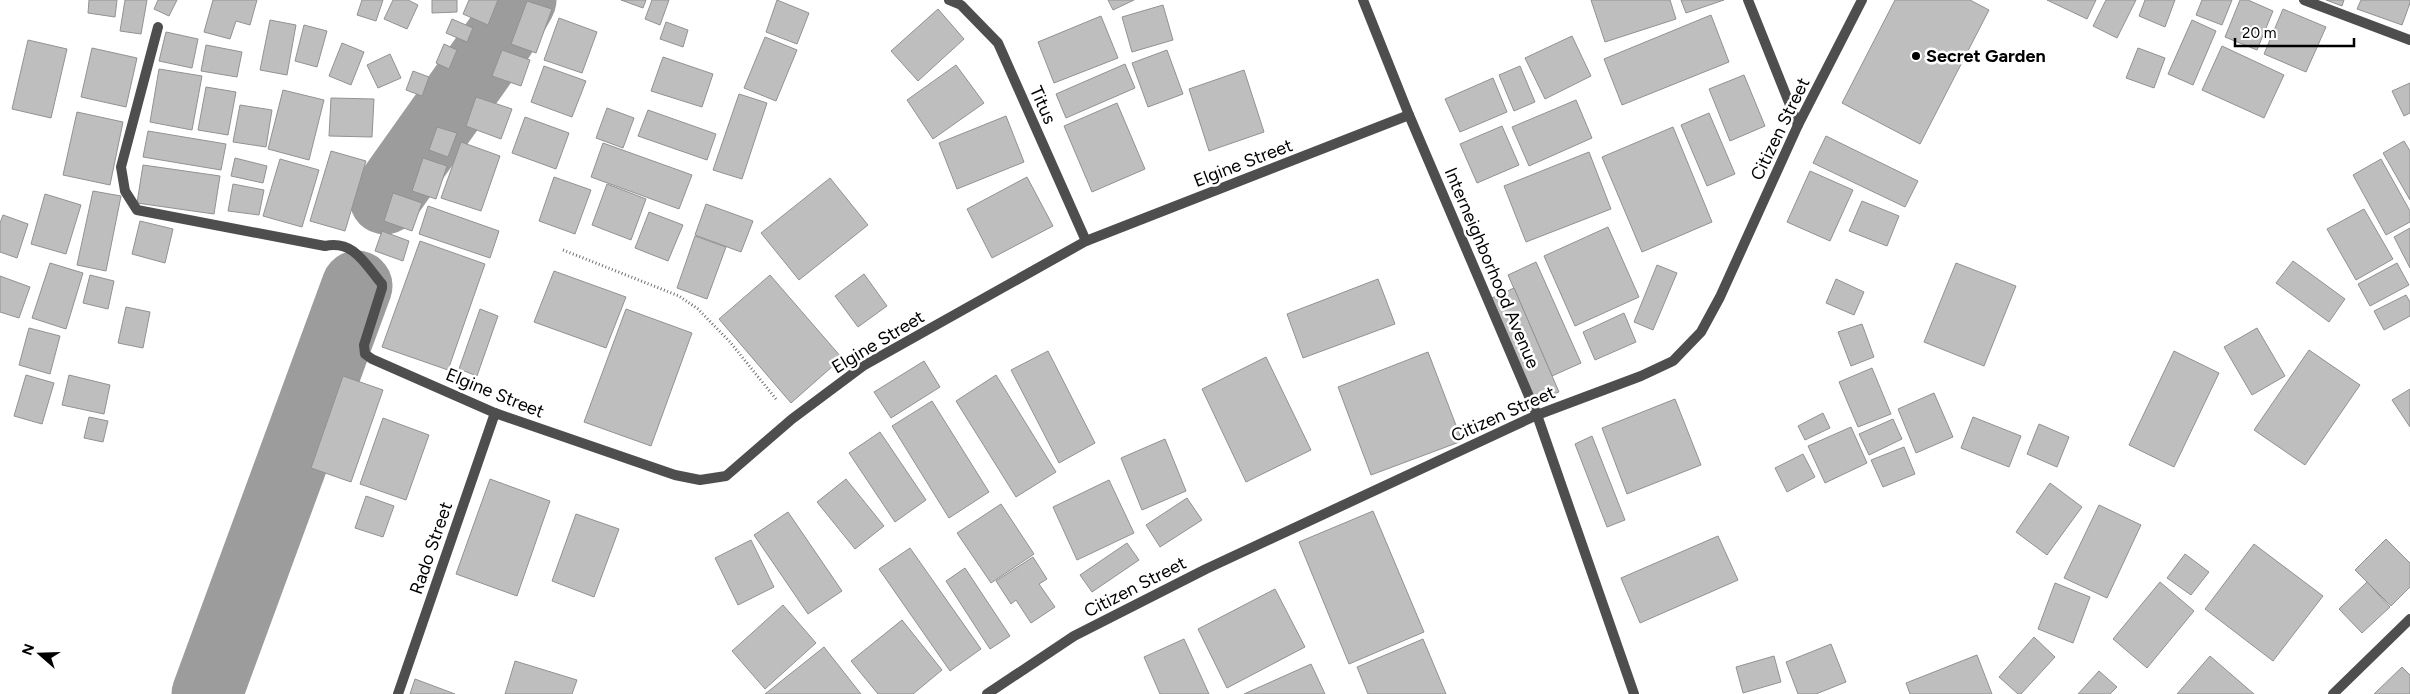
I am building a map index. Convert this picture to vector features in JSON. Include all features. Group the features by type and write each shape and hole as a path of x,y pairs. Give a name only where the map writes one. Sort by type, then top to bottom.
{"street":[{"name":"Titus","path":"949,0 961,5 998,43 1086,241"},
{"name":"Interneighborhood Avenue","path":"1363,0 1409,115 1537,415 1634,694"},
{"path":"1748,0 1798,125"},
{"name":"Citizen Street","path":"987,694 1074,636 1206,569 1537,415 1641,376 1673,361 1701,332 1720,297 1798,125 1862,0"},
{"path":"2304,0 2410,40"},
{"name":"Elgine Street","path":"158,27 121,168 125,191 137,210 325,246 337,244 352,249 382,284 364,345 365,354 372,360 495,413 675,475 700,480 726,476 792,419 863,366 1086,241 1409,115"},
{"name":"Rado Street","path":"398,694 495,413"},
{"path":"2333,694 2410,619"}],"path":[{"path":"563,250 679,296 698,309 730,342 792,419"}],"building":[{"path":"89,0 117,0 115,17 88,13"},
{"path":"125,0 147,0 141,34 120,31"},
{"path":"158,0 177,0 169,16 154,9"},
{"path":"213,0 257,0 250,25 236,21 230,39 204,32"},
{"path":"362,0 383,0 376,21 357,15"},
{"path":"393,0 408,0 418,5 407,29 384,19"},
{"path":"432,0 457,0 457,12 432,13"},
{"path":"469,0 498,0 488,25 463,14"},
{"path":"621,0 646,0 643,8"},
{"path":"652,0 669,0 660,25 645,19"},
{"path":"777,0 809,13 797,44 766,32"},
{"path":"1108,0 1134,0 1113,10"},
{"path":"1591,0 1670,0 1676,19 1605,42"},
{"path":"1681,0 1724,0 1686,13"},
{"name":"Secret Garden","path":"1895,0 1970,0 1989,10 1920,144 1842,103"},
{"path":"2047,0 2096,0 2087,19"},
{"path":"2106,0 2136,0 2117,38 2093,26"},
{"path":"2145,0 2175,0 2165,27 2139,16"},
{"path":"2202,0 2232,0 2222,25 2196,15"},
{"path":"2240,0 2248,0 2273,11 2257,50 2225,37"},
{"path":"2326,0 2344,0 2342,6"},
{"path":"2361,0 2410,0 2410,3 2402,25 2357,9"},
{"path":"527,1 552,9 536,53 511,44"},
{"path":"1163,5 1173,40 1132,52 1122,17"},
{"path":"938,9 964,39 918,81 891,51"},
{"path":"2283,9 2326,27 2306,72 2264,54"},
{"path":"1711,15 1729,62 1622,105 1604,59"},
{"path":"1101,16 1118,58 1054,83 1038,42"},
{"path":"559,18 597,32 582,73 544,60"},
{"path":"452,19 473,28 467,42 446,33"},
{"path":"270,20 296,25 287,75 260,70"},
{"path":"2192,20 2216,31 2193,85 2168,74"},
{"path":"666,22 688,30 683,47 660,39"},
{"path":"304,25 327,31 317,67 295,61"},
{"path":"166,32 198,39 192,68 159,61"},
{"path":"1572,36 1591,76 1545,99 1525,58"},
{"path":"765,37 797,50 776,101 744,88"},
{"path":"28,40 67,49 51,118 12,109"},
{"path":"342,43 364,52 351,85 329,76"},
{"path":"444,44 457,50 449,69 436,63"},
{"path":"206,45 242,52 237,77 201,71"},
{"path":"2222,46 2284,75 2264,118 2202,90"},
{"path":"92,48 137,58 126,107 81,97"},
{"path":"2138,48 2165,58 2154,88 2126,78"},
{"path":"502,50 530,60 521,86 492,76"},
{"path":"1167,50 1183,94 1148,107 1132,63"},
{"path":"390,54 401,78 378,88 367,65"},
{"path":"663,57 713,74 702,107 651,91"},
{"path":"1125,64 1135,88 1066,118 1056,94"},
{"path":"956,65 984,103 933,139 907,100"},
{"path":"544,66 586,81 572,117 531,102"},
{"path":"1520,66 1535,102 1514,111 1499,75"},
{"path":"159,69 202,76 192,130 150,122"},
{"path":"1244,70 1264,132 1209,151 1189,89"},
{"path":"413,71 429,77 422,96 406,90"},
{"path":"1744,75 1765,126 1730,141 1709,89"},
{"path":"1493,78 1507,112 1460,132 1445,99"},
{"path":"2410,83 2410,113 2404,116 2392,91"},
{"path":"206,87 236,92 228,135 198,130"},
{"path":"283,90 324,100 309,160 268,149"},
{"path":"739,94 767,103 742,179 713,170"},
{"path":"476,97 512,109 501,139 466,126"},
{"path":"331,98 374,99 372,137 329,136"},
{"path":"1576,100 1592,138 1529,166 1512,127"},
{"path":"1117,103 1145,169 1092,192 1064,126"},
{"path":"240,105 272,110 266,147 233,142"},
{"path":"607,108 634,118 623,148 596,138"},
{"path":"648,110 716,134 707,160 638,136"},
{"path":"77,112 123,122 110,185 63,175"},
{"path":"1709,113 1735,174 1707,186 1681,125"},
{"path":"1006,116 1024,162 957,189 939,143"},
{"path":"525,117 569,133 556,169 512,153"},
{"path":"1502,126 1519,165 1477,183 1460,144"},
{"path":"437,127 457,133 448,157 429,150"},
{"path":"1673,127 1712,222 1642,252 1602,157"},
{"path":"148,131 226,144 221,170 143,157"},
{"path":"1826,136 1918,181 1905,207 1813,163"},
{"path":"2404,141 2410,151 2410,200 2383,153"},
{"path":"461,142 500,156 481,211 441,198"},
{"path":"603,143 692,175 679,209 591,177"},
{"path":"331,151 366,161 345,231 310,221"},
{"path":"1589,152 1611,209 1526,242 1504,186"},
{"path":"235,158 267,166 263,183 231,176"},
{"path":"423,158 447,166 436,199 412,191"},
{"path":"280,159 319,170 302,227 263,216"},
{"path":"2381,159 2410,211 2410,222 2386,235 2353,175"},
{"path":"143,165 220,176 214,214 137,203"},
{"path":"1810,171 1853,190 1830,241 1787,222"},
{"path":"554,177 591,190 575,234 539,221"},
{"path":"1027,177 1053,226 992,258 967,209"},
{"path":"830,178 868,225 799,280 761,233"},
{"path":"233,184 264,190 259,215 228,211"},
{"path":"607,184 646,199 631,240 592,225"},
{"path":"93,191 121,196 106,271 77,265"},
{"path":"393,193 422,203 412,231 384,221"},
{"path":"45,194 81,205 66,254 31,244"},
{"path":"1862,201 1899,216 1887,246 1849,231"},
{"path":"706,204 753,221 741,252 695,235"},
{"path":"428,206 499,231 490,258 419,234"},
{"path":"2364,209 2393,259 2356,280 2327,229"},
{"path":"649,212 683,225 668,261 635,248"},
{"path":"3,215 28,224 17,258 0,252 0,223"},
{"path":"140,221 173,229 165,263 132,254"},
{"path":"1608,227 1639,297 1575,326 1544,256"},
{"path":"2410,228 2410,268 2394,237"},
{"path":"382,231 409,241 403,261 375,251"},
{"path":"695,236 726,247 707,299 677,288"},
{"path":"420,241 485,264 448,370 382,347"},
{"path":"2293,261 2345,299 2329,322 2276,283"},
{"path":"1536,262 1581,363 1552,376 1508,275"},
{"path":"50,263 83,273 66,329 32,318"},
{"path":"1956,263 2016,286 1984,366 1924,342"},
{"path":"2397,263 2409,285 2370,306 2358,284"},
{"path":"1657,265 1677,273 1653,330 1634,322"},
{"path":"554,271 626,297 606,348 534,322"},
{"path":"864,274 887,306 858,327 835,296"},
{"path":"90,275 114,281 108,309 83,303"},
{"path":"770,275 842,358 791,403 719,319"},
{"path":"0,276 30,287 19,318 0,312"},
{"path":"1378,279 1395,324 1303,358 1287,314"},
{"path":"1836,279 1864,292 1854,315 1826,303"},
{"path":"1514,288 1559,392 1530,404 1485,301"},
{"path":"2406,295 2410,302 2410,316 2384,330 2374,311"},
{"path":"126,307 150,312 143,348 118,343"},
{"path":"480,309 498,316 477,376 459,369"},
{"path":"626,309 692,333 651,446 584,422"},
{"path":"1624,313 1636,342 1595,360 1583,332"},
{"path":"1862,324 1874,357 1851,366 1838,332"},
{"path":"29,328 60,336 50,374 19,365"},
{"path":"2257,328 2285,376 2252,395 2224,347"},
{"path":"2309,350 2360,385 2305,465 2254,430"},
{"path":"1048,351 1095,443 1059,463 1011,370"},
{"path":"2174,351 2219,373 2174,467 2129,445"},
{"path":"1428,352 1462,441 1371,475 1338,387"},
{"path":"1266,357 1311,450 1246,482 1202,389"},
{"path":"924,361 940,387 891,418 874,392"},
{"path":"1872,368 1891,414 1858,427 1839,382"},
{"path":"26,375 54,383 42,424 14,416"},
{"path":"69,375 110,385 104,414 62,405"},
{"path":"996,375 1056,472 1016,497 956,401"},
{"path":"343,376 383,390 351,482 311,468"},
{"path":"2410,389 2410,427 2392,400"},
{"path":"1934,393 1953,437 1916,453 1898,409"},
{"path":"1675,399 1701,465 1627,494 1602,428"},
{"path":"932,401 989,492 949,518 892,426"},
{"path":"1823,413 1830,428 1805,440 1798,426"},
{"path":"89,417 108,421 103,442 84,438"},
{"path":"1973,417 2021,436 2009,467 1961,448"},
{"path":"383,418 429,435 406,500 360,484"},
{"path":"1893,419 1902,439 1869,455 1859,434"},
{"path":"2039,424 2069,437 2057,467 2027,454"},
{"path":"1851,427 1867,463 1825,483 1808,446"},
{"path":"880,432 926,500 895,522 849,453"},
{"path":"1592,436 1625,520 1607,527 1575,444"},
{"path":"1165,439 1186,491 1142,510 1121,458"},
{"path":"1904,447 1915,474 1883,487 1871,460"},
{"path":"1803,454 1815,477 1787,492 1775,468"},
{"path":"490,479 550,501 517,596 456,574"},
{"path":"846,479 884,526 855,549 817,502"},
{"path":"1109,480 1134,533 1077,560 1053,507"},
{"path":"2050,483 2082,507 2047,555 2016,532"},
{"path":"366,496 394,506 383,537 355,528"},
{"path":"1187,498 1202,520 1160,547 1146,525"},
{"path":"1001,504 1034,554 991,583 957,533"},
{"path":"2099,505 2141,525 2107,598 2064,578"},
{"path":"1373,511 1424,632 1349,664 1299,542"},
{"path":"788,512 842,591 808,614 754,535"},
{"path":"576,514 619,529 594,597 552,581"},
{"path":"1718,536 1738,580 1640,623 1621,578"},
{"path":"2386,539 2410,563 2410,587 2391,606 2355,570"},
{"path":"751,540 774,587 738,605 715,558"},
{"path":"1127,543 1139,560 1092,592 1080,575"},
{"path":"2254,544 2323,596 2273,661 2205,609"},
{"path":"910,548 981,649 950,671 879,569"},
{"path":"2185,554 2209,572 2191,595 2167,578"},
{"path":"1033,557 1047,579 1039,584 1055,607 1031,623 1016,600 1011,604 996,581"},
{"path":"965,568 1010,636 990,649 946,581"},
{"path":"2160,582 2194,611 2147,668 2113,639"},
{"path":"2367,582 2390,607 2362,633 2339,609"},
{"path":"2055,583 2090,597 2073,643 2038,629"},
{"path":"1275,589 1305,647 1227,688 1198,629"},
{"path":"783,605 816,643 765,689 732,651"},
{"path":"902,620 942,670 913,694 878,694 851,661"},
{"path":"2034,637 2055,657 2021,694 2018,694 1999,677"},
{"path":"1184,639 1209,694 1160,694 1144,657"},
{"path":"1423,639 1446,694 1368,694 1357,667"},
{"path":"1831,644 1846,682 1816,694 1798,694 1786,662"},
{"path":"824,647 861,694 765,694"},
{"path":"1977,655 1992,694 1910,694 1906,683"},
{"path":"1774,656 1781,682 1743,693 1736,667"},
{"path":"2210,656 2254,694 2177,694"},
{"path":"515,661 577,680 572,694 505,694"},
{"path":"1311,664 1325,694 1244,694"},
{"path":"2402,667 2410,675 2410,694 2374,694"},
{"path":"2099,671 2117,687 2110,694 2078,694"},
{"path":"415,679 455,694 410,694"}],"waterway":[{"path":"385,199 500,37 521,0"},
{"path":"207,694 357,286"}],"place":[{"name":"Secret Garden","path":"1916,56"}]}
